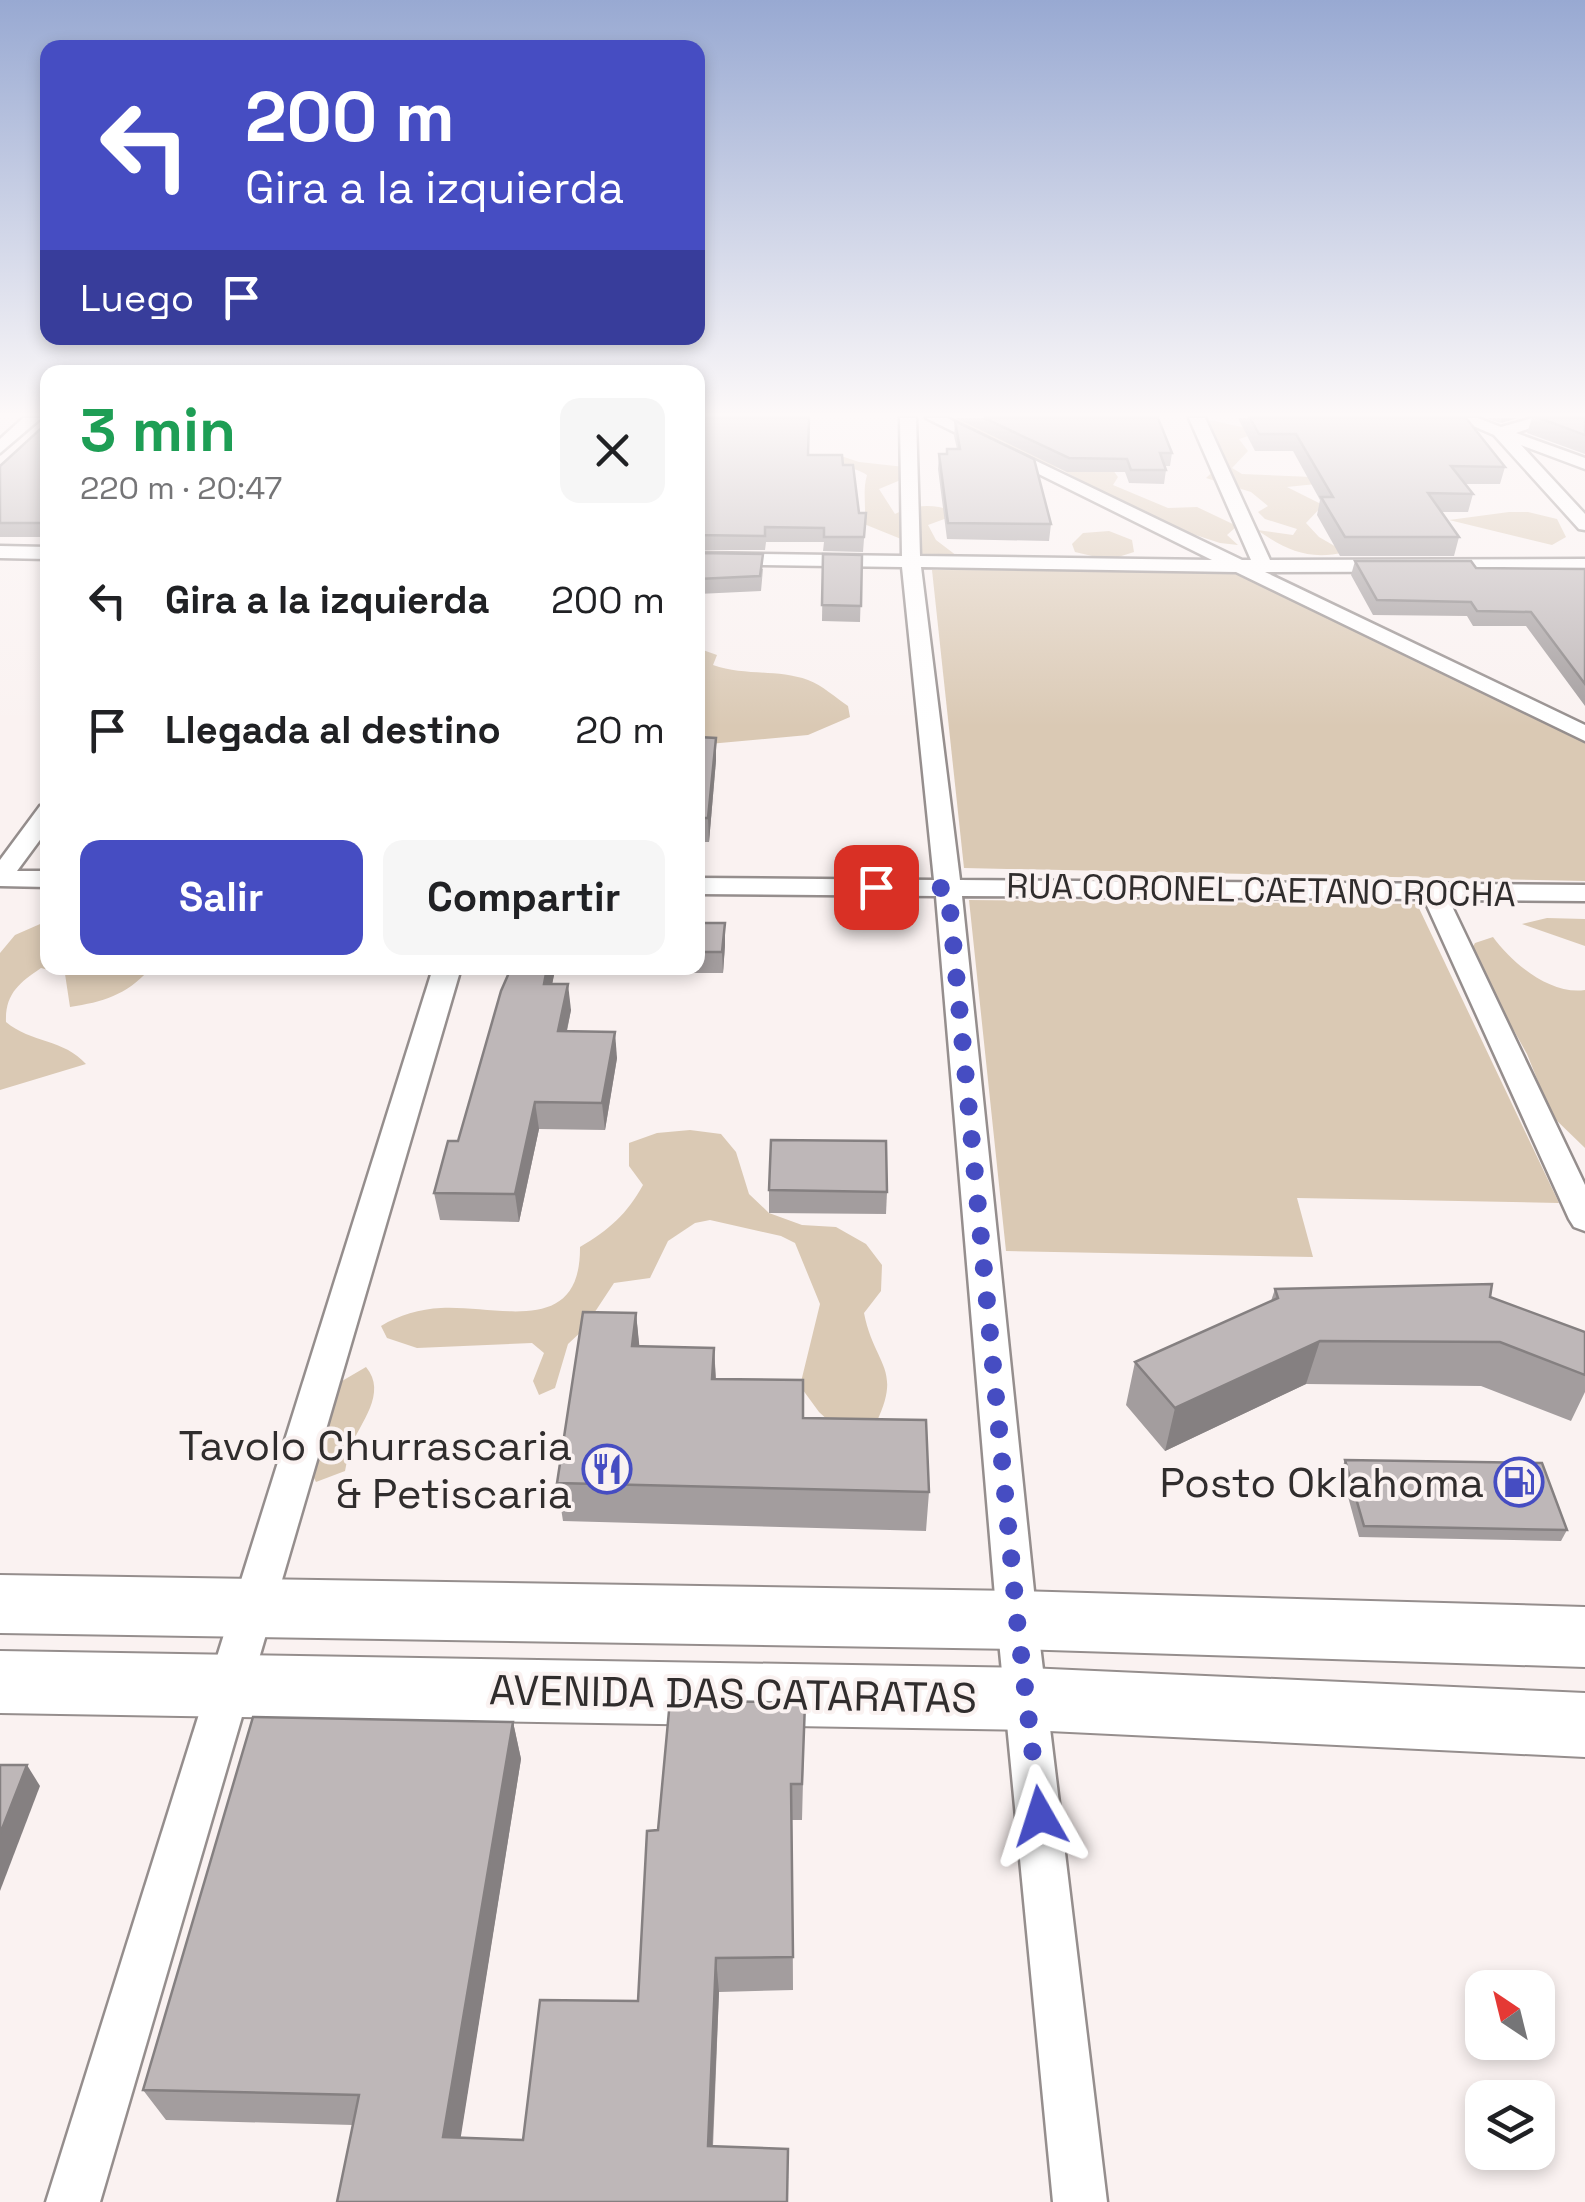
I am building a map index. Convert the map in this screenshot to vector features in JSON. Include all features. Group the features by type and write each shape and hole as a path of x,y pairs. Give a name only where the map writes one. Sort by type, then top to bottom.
{"main road":[{"path":"0,1604 1017,1620 1585,1637"},
{"name":"AVENIDA DAS CATARATAS","path":"0,1682 1028,1700 1585,1724"}],"street":[{"path":"911,521 1017,1620 1080,2202"},
{"path":"1146,521 1585,734"},
{"path":"1243,521 1263,566"},
{"path":"0,552 40,553"},
{"path":"705,559 1239,566 1585,565"},
{"path":"0,878 40,822"},
{"path":"0,878 40,879"},
{"name":"RUA CORONEL CAETANO ROCHA","path":"705,886 1585,894"},
{"path":"1434,892 1585,1220"},
{"path":"73,2202 445,975"}],"shaded area":[{"path":"864,521 940,521 928,525 936,540 961,559 918,556 911,543"},
{"path":"1157,521 1226,521 1237,526 1227,535 1238,545 1220,543"},
{"path":"1271,521 1308,521 1306,523 1319,537 1345,552 1298,552 1257,530 1293,535 1297,529"},
{"path":"1452,521 1558,521 1566,537 1552,545"},
{"path":"1109,531 1132,540 1134,552 1109,560 1075,552 1072,544 1083,533"},
{"path":"932,570 1240,571 1585,737 1585,881 964,868"},
{"path":"705,651 717,655 713,665 813,682 848,706 850,717 808,735 705,744"},
{"path":"969,900 1417,904 1559,1203 1297,1198 1313,1257 1006,1251"},
{"path":"1547,918 1585,919 1585,946 1522,924"},
{"path":"40,924 40,969 15,990 6,1022 68,1050 86,1064 0,1090 0,953 15,935"},
{"path":"1493,937 1533,975 1559,987 1585,990 1585,1148 1552,1116 1527,1054 1470,952 1475,943"},
{"path":"65,975 144,975 113,996 70,1007"},
{"path":"690,1130 721,1134 736,1152 749,1194 769,1213 802,1225 836,1227 866,1244 882,1265 881,1291 864,1313 887,1378 884,1405 876,1423 843,1434 819,1412 800,1386 820,1304 795,1243 781,1236 710,1220 695,1223 668,1241 650,1278 614,1283 583,1330 568,1344 555,1388 539,1395 533,1381 544,1353 532,1343 417,1348 387,1338 381,1326 425,1310 510,1311 551,1306 567,1295 577,1276 580,1247 616,1220 643,1185 629,1166 629,1143 657,1133"},
{"path":"366,1367 372,1377 373,1397 350,1448 345,1471 316,1482 312,1474 342,1381"}],"building":[{"path":"0,521 40,521 40,523"},
{"path":"705,521 865,521 864,537 824,537 824,528 765,527 765,536 705,535"},
{"path":"1050,521 1051,524 948,523"},
{"path":"1335,521 1448,521 1459,537 1345,537"},
{"path":"705,553 763,554 760,576 705,579"},
{"path":"823,554 862,555 861,606 822,605"},
{"path":"1355,561 1471,561 1476,568 1585,569 1585,684 1531,612 1477,611 1471,602 1377,600"},
{"path":"705,737 716,738 705,818"},
{"path":"705,923 725,923 722,952 705,952"},
{"path":"508,975 546,975 544,984 568,984 558,1031 615,1032 602,1103 535,1102 515,1194 434,1193 448,1141 458,1141"},
{"path":"771,1140 886,1141 887,1192 769,1190"},
{"path":"1492,1284 1490,1297 1585,1332 1585,1375 1500,1342 1320,1341 1175,1408 1135,1362 1278,1298 1275,1289"},
{"path":"583,1312 636,1313 632,1346 714,1348 712,1379 803,1380 803,1418 926,1420 929,1492 557,1483"},
{"path":"1345,1460 1542,1463 1567,1530 1364,1526"},
{"path":"670,1700 805,1703 802,1784 791,1784 793,1957 716,1958 708,2146 788,2149 787,2202 337,2202 359,2095 143,2090 253,1717 513,1722 443,2137 523,2140 540,2000 638,2001 647,1831 658,1830"},
{"path":"0,1765 27,1765 0,1834"}],"place":[{"name":"Tavolo Churrascaria & Petiscaria","path":"607,1469"},
{"name":"Posto Oklahoma","path":"1519,1482"}],"route":[{"path":"876,887 948,888 1017,1620 1040,1816"}]}
